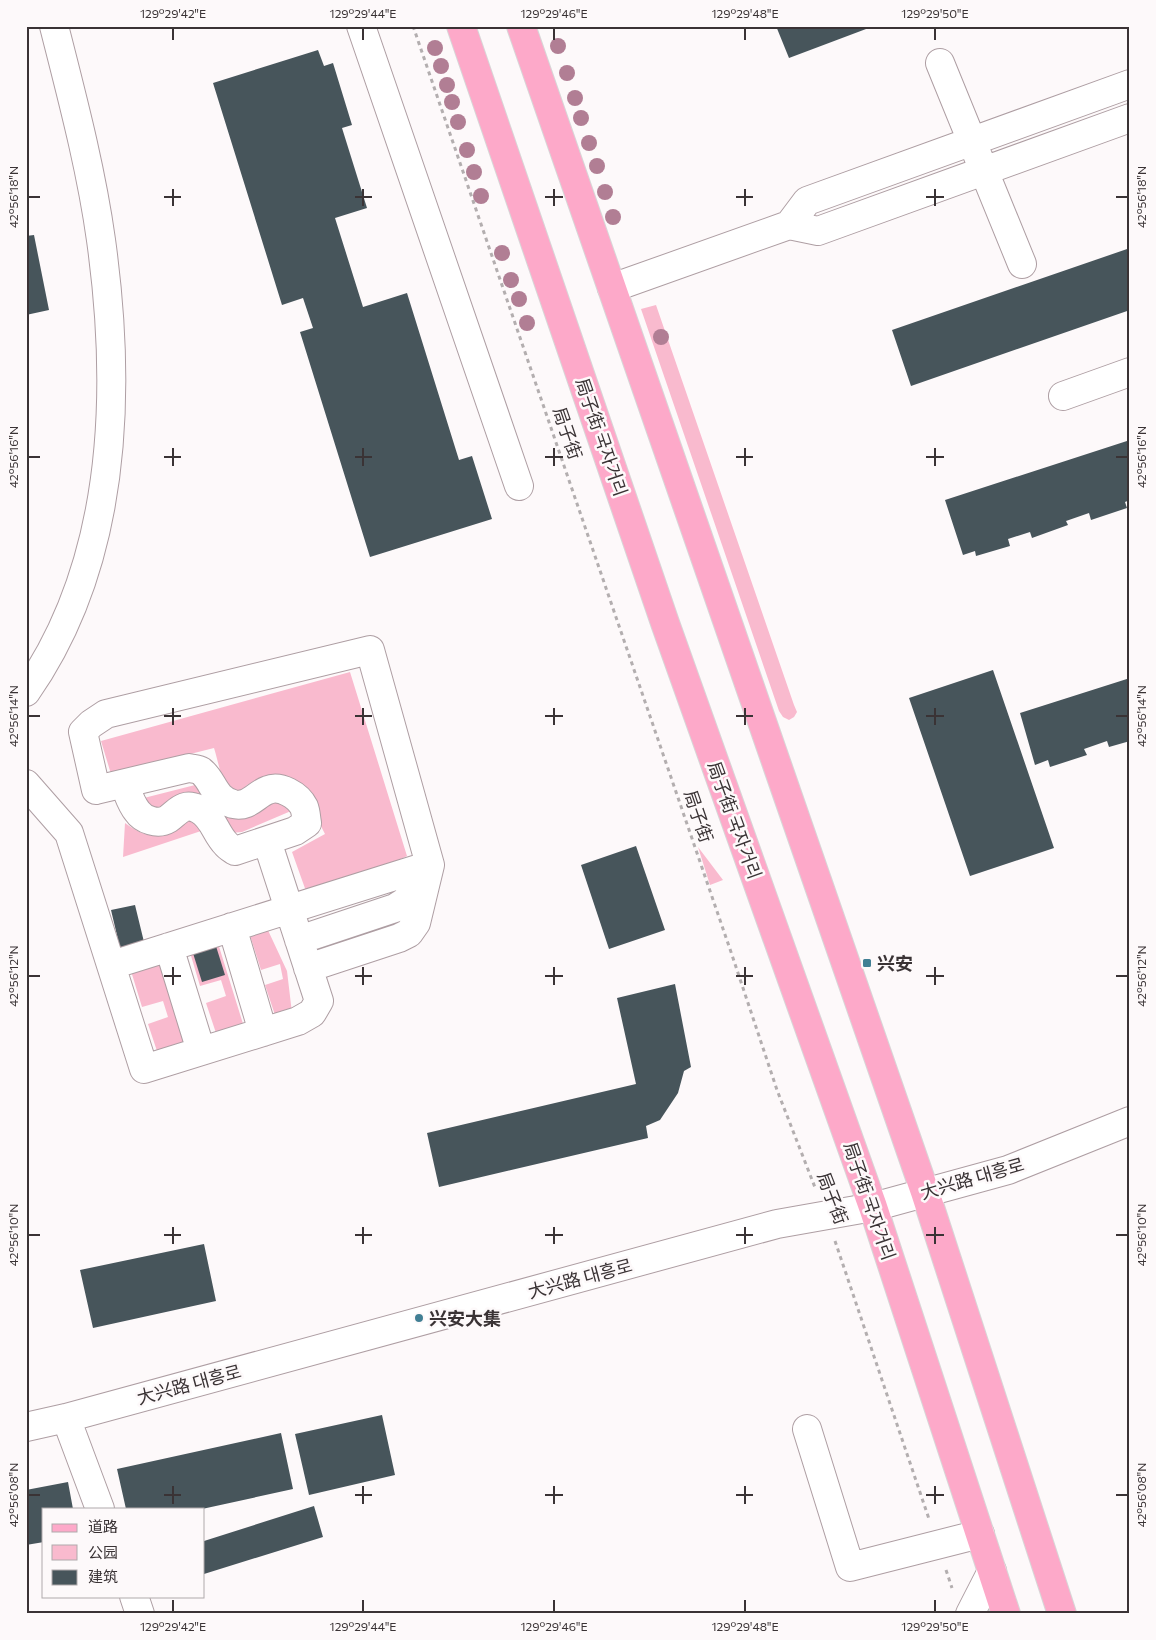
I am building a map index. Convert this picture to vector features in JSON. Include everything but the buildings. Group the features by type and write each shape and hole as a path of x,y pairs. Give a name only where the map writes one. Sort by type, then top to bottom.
{"main road":[{"name":"局子街 국자거리","path":"461,26 675,651 873,1207 1006,1614"},
{"path":"521,26 924,1192 1062,1614"}],"street":[{"path":"26,692 66,623 81,582 100,516 109,440 112,380 109,303 101,239 90,178 54,26"},
{"path":"361,26 519,486"},
{"path":"940,63 1022,264"},
{"path":"789,225 807,201 1130,84"},
{"path":"612,288 789,225 818,231 1130,118"},
{"path":"1063,396 1130,372"},
{"path":"124,784 136,810 144,818 156,822 167,820 177,810 188,806 199,809 211,819 226,844 235,851 295,831 307,822 303,806 292,794 277,788 267,790 256,799 245,804 233,804 215,793 208,779 200,770 190,768 96,790 83,732 106,714 370,650 430,865 416,923 409,933 308,968"},
{"path":"26,784 69,833 144,1069 298,1021 312,1013 319,1001 267,841"},
{"path":"112,964 430,865"},
{"path":"299,940 395,908 406,902 430,865"},
{"path":"232,927 263,1032"},
{"path":"169,947 201,1051"},
{"name":"大兴路 대흥로","path":"30,1420 66,1418 777,1224 873,1207 1008,1170 1130,1121"},
{"path":"66,1418 100,1508"},
{"path":"808,1429 850,1566 980,1534"},
{"path":"963,1605 992,1571"},
{"path":"135,1598 140,1614"}],"path":[{"name":"局子街","path":"413,26 777,1090 826,1215 938,1545 963,1605"}],"green space":[{"path":"656,305 797,712 789,720 783,717 779,711 641,309"},
{"path":"350,672 407,856 370,874 307,894 292,852 325,834 301,787 275,775 259,779 247,785 240,793 221,774 214,748 111,774 101,741"},
{"path":"199,784 209,799 151,812 140,799"},
{"path":"265,801 283,801 291,811 242,832 231,833 218,809"},
{"path":"184,820 195,823 204,830 123,857 125,823 142,833 155,835 168,830"},
{"path":"698,847 723,880 710,885"},
{"path":"266,926 287,971 292,1013 276,1018 265,985 283,979 280,964 261,970 249,932"},
{"path":"217,940 244,1027 217,1036 206,1003 226,996 221,980 200,986 189,949"},
{"path":"159,962 186,1049 159,1057 148,1024 168,1017 163,1001 142,1007 131,971"}],"place":[{"name":"兴安","path":"867,963"},
{"name":"兴安大集","path":"419,1318"}]}
